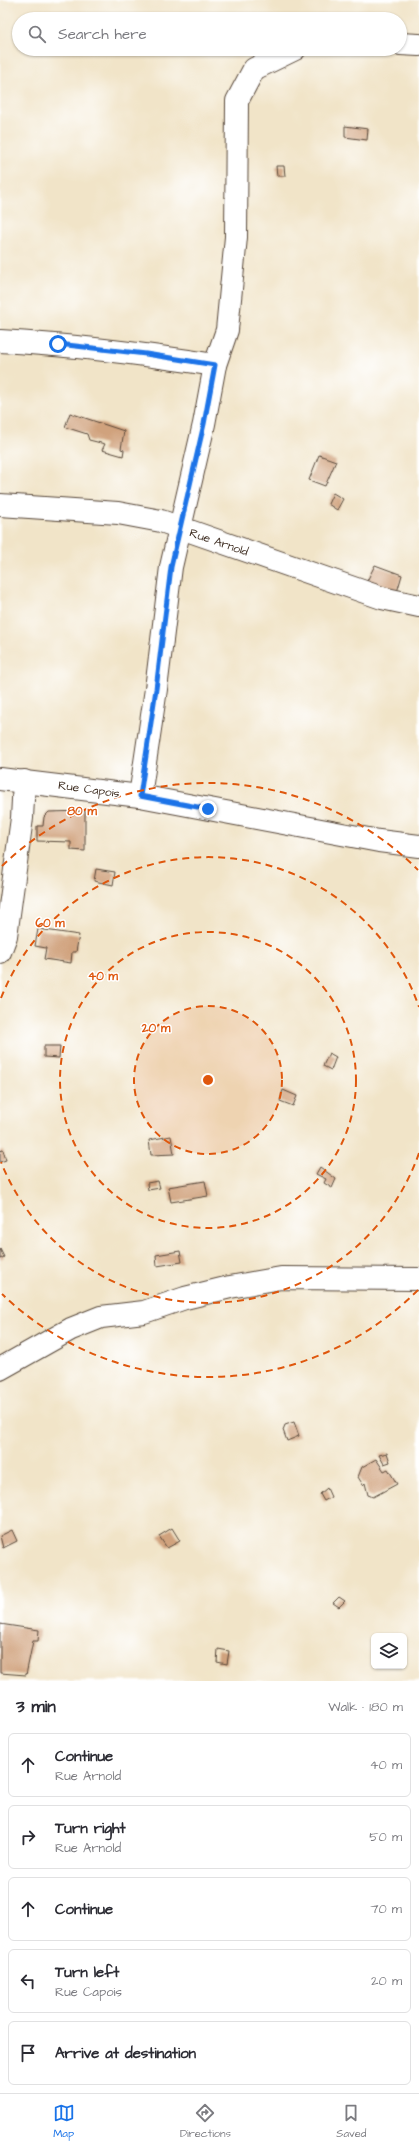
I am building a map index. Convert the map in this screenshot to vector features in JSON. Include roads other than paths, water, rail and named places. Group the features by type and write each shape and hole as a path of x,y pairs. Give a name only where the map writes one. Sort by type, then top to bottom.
{"street":[{"path":"407,45 419,46"},
{"name":"Rue Arnold","path":"281,56 254,69 237,101 236,237 227,330 215,365 204,424 179,528 382,598 419,606"},
{"path":"0,341 58,344 146,354 215,365"},
{"path":"0,505 118,513 161,521 179,528 171,567 156,689 140,796"},
{"name":"Rue Capois","path":"0,779 140,796 379,841 419,846"},
{"path":"0,952 7,928 22,818 24,781"},
{"path":"0,1369 71,1329 101,1317 144,1312 185,1298 230,1287 281,1278 419,1278"}]}
